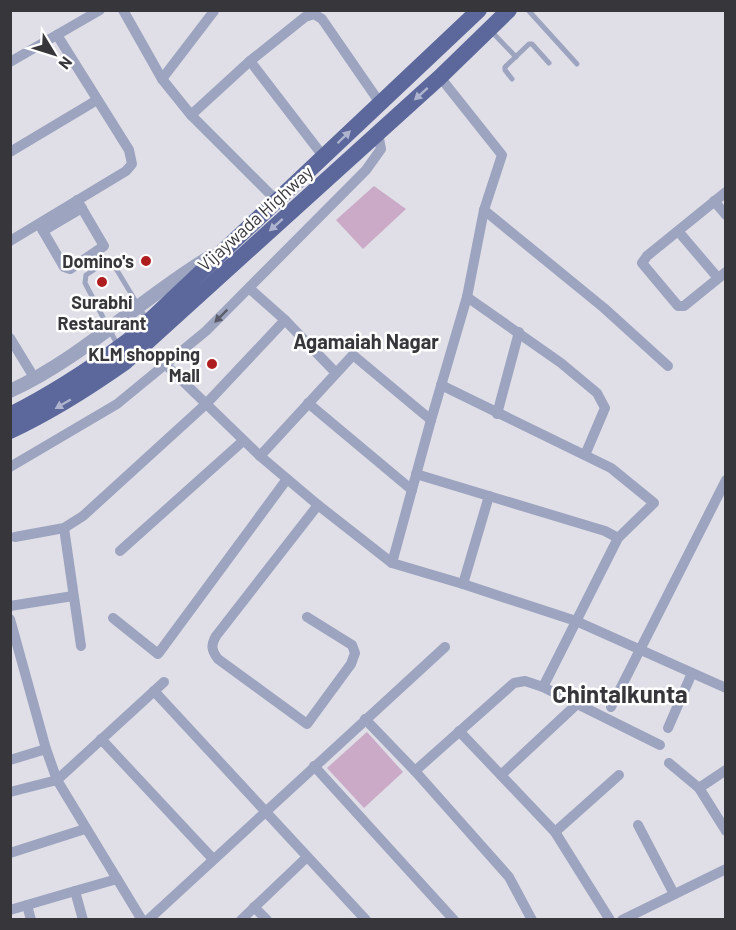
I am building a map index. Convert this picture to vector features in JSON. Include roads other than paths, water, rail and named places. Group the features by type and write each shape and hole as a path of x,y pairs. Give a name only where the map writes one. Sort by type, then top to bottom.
{"highway":[{"name":"Vijaywada Highway","path":"10,415 82,375 119,347 479,10"},
{"name":"Vijaywada Highway","path":"10,431 43,416 83,393 124,363 440,77 509,10"},
{"path":"451,38 464,53"}],"street":[{"path":"12,59 99,10"},
{"path":"123,10 162,79 191,115 276,200"},
{"path":"162,79 214,11"},
{"path":"191,115 250,61 305,17 314,14 322,19 380,103"},
{"path":"10,241 41,228 126,171 132,164 129,150 57,35"},
{"path":"250,61 323,156"},
{"path":"392,563 430,420 467,297 484,210 502,154 440,77"},
{"path":"10,152 97,100"},
{"path":"10,467 117,404 206,331 366,170 381,149 378,133"},
{"path":"678,231 722,275 684,306 678,306 642,264 646,256 726,192"},
{"path":"714,201 726,215"},
{"path":"41,228 64,267 70,269 104,246 79,204"},
{"path":"484,210 604,308 669,366"},
{"path":"10,391 35,380 70,357 185,272 222,251"},
{"path":"249,288 285,320 336,373"},
{"path":"467,297 519,332 597,393 605,408 585,455"},
{"path":"15,537 63,528 83,516 206,404 285,320"},
{"path":"497,414 519,332"},
{"path":"10,338 35,380"},
{"path":"260,456 353,355 430,420"},
{"path":"165,364 260,456 392,563 576,621 726,688"},
{"path":"441,386 611,468 654,504 618,538 543,687"},
{"path":"308,403 412,490"},
{"path":"120,551 243,441"},
{"path":"416,474 606,531 618,538"},
{"path":"113,618 158,654 287,478"},
{"path":"611,707 726,480"},
{"path":"463,584 489,496"},
{"path":"307,617 352,645 355,653 351,664 307,724 218,659 213,653 212,645 216,636 318,505"},
{"path":"63,528 81,646"},
{"path":"10,606 74,596"},
{"path":"10,619 46,749 57,780 142,920"},
{"path":"148,920 445,647"},
{"path":"668,728 692,673"},
{"path":"415,771 514,683 525,681 543,687 660,745"},
{"path":"10,792 57,780 164,682"},
{"path":"154,691 366,920"},
{"path":"501,775 577,704"},
{"path":"365,719 415,771 509,877 532,920"},
{"path":"459,731 555,832 610,920"},
{"path":"101,739 213,859"},
{"path":"10,760 46,749"},
{"path":"669,762 699,788 726,831"},
{"path":"314,766 454,920"},
{"path":"699,788 726,770"},
{"path":"555,832 619,775"},
{"path":"638,825 674,894"},
{"path":"10,853 85,829"},
{"path":"241,920 307,857"},
{"path":"622,920 726,869"},
{"path":"10,910 117,879"},
{"path":"75,891 83,920"},
{"path":"27,905 31,920"},
{"path":"254,907 267,920"}],"lane":[{"path":"528,10 577,64"},
{"path":"490,29 516,57"},
{"path":"512,79 504,69 531,43 549,63"},
{"path":"119,347 85,283 86,275 106,262 112,262 148,321"}],"place":[{"name":"Domino's","path":"146,261"},
{"name":"Surabhi Restaurant","path":"102,282"},
{"name":"KLM shopping Mall","path":"212,364"}],"district":[{"name":"Agamaiah Nagar","path":"366,341"},
{"name":"Chintalkunta","path":"620,693"}]}
